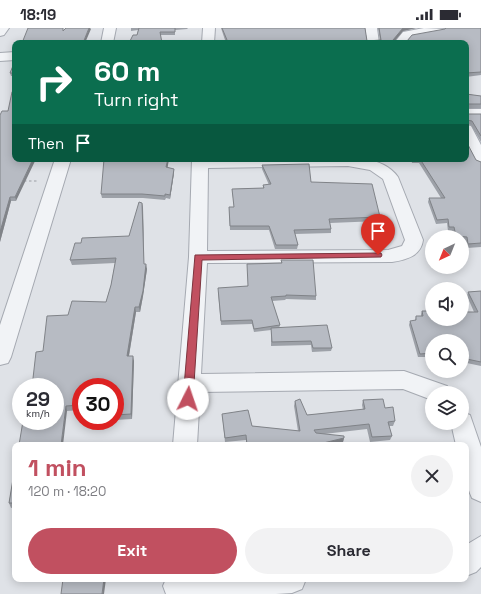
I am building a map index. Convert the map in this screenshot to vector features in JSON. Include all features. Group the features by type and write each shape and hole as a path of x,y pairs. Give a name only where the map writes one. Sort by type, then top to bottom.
{"street":[{"path":"0,33 3,28"},
{"path":"108,40 110,28"},
{"path":"208,40 209,28"},
{"path":"371,28 373,40"},
{"path":"402,40 407,34 440,28"},
{"path":"0,57 12,56"},
{"path":"469,113 481,113"},
{"path":"469,135 481,160"},
{"path":"0,357 62,162"},
{"path":"185,442 198,257 200,162"},
{"path":"198,257 393,256 411,249 414,245 414,240 390,177 386,172 370,164 355,162"},
{"path":"189,383 404,380 425,388"},
{"path":"464,430 468,442"},
{"path":"469,447 481,490"},
{"path":"469,560 481,550"},
{"path":"177,586 243,582"}],"path":[{"path":"24,181 55,181"}],"building":[{"path":"28,28 63,28 63,31 66,28 89,28 84,40 23,40"},
{"path":"139,28 175,28 175,32 160,32 161,40 130,40 133,35 137,35"},
{"path":"222,28 365,28 367,40 227,40"},
{"path":"379,28 403,28 393,40 381,40"},
{"path":"446,28 481,28 481,72 469,73 469,40 408,40 412,35"},
{"path":"12,92 12,162 32,162 15,197 10,197 0,232 0,115 2,111 8,111"},
{"path":"469,94 481,96 481,104 469,104"},
{"path":"469,114 481,114 481,136 472,121 469,120"},
{"path":"469,147 476,160 481,162 481,243 469,244 469,230 455,230 454,227 449,227 448,219 437,220 429,198 445,198 422,162 469,162"},
{"path":"104,162 167,162 166,167 174,169 170,195 101,194"},
{"path":"309,164 311,182 372,184 380,217 329,219 331,229 294,230 298,245 276,245 269,226 230,226 229,207 234,207 232,189 264,188 263,185 271,184 262,165"},
{"path":"139,202 142,203 144,264 146,264 143,291 139,307 135,307 127,356 133,356 131,414 124,414 124,378 72,378 72,406 66,406 64,422 64,378 33,378 36,352 43,351 47,316 68,315 72,301 106,302 116,258 70,260 75,243 81,243 82,238 129,236"},
{"path":"281,260 313,260 316,296 286,295 271,297 280,325 254,329 252,320 221,321 218,288 248,286 247,264 282,263"},
{"path":"481,291 481,362 469,359 469,334 425,334 425,354 420,354 410,321 416,320 416,316 423,316 422,311 425,311 425,326 469,326 469,312 478,312 469,292"},
{"path":"327,325 332,348 313,348 311,341 272,342 271,328"},
{"path":"300,399 307,415 365,409 363,400 383,399 385,408 393,407 395,421 388,422 392,436 372,437 369,424 314,430 316,433 344,436 344,438 327,442 247,442 246,435 225,438 222,414 248,410 252,426 300,431 295,401"},
{"path":"22,430 63,430 61,442 20,442"},
{"path":"12,485 12,503 9,503"},
{"path":"63,582 104,582 102,594 61,594"}],"route":[{"path":"188,399 198,257 378,255"}]}
